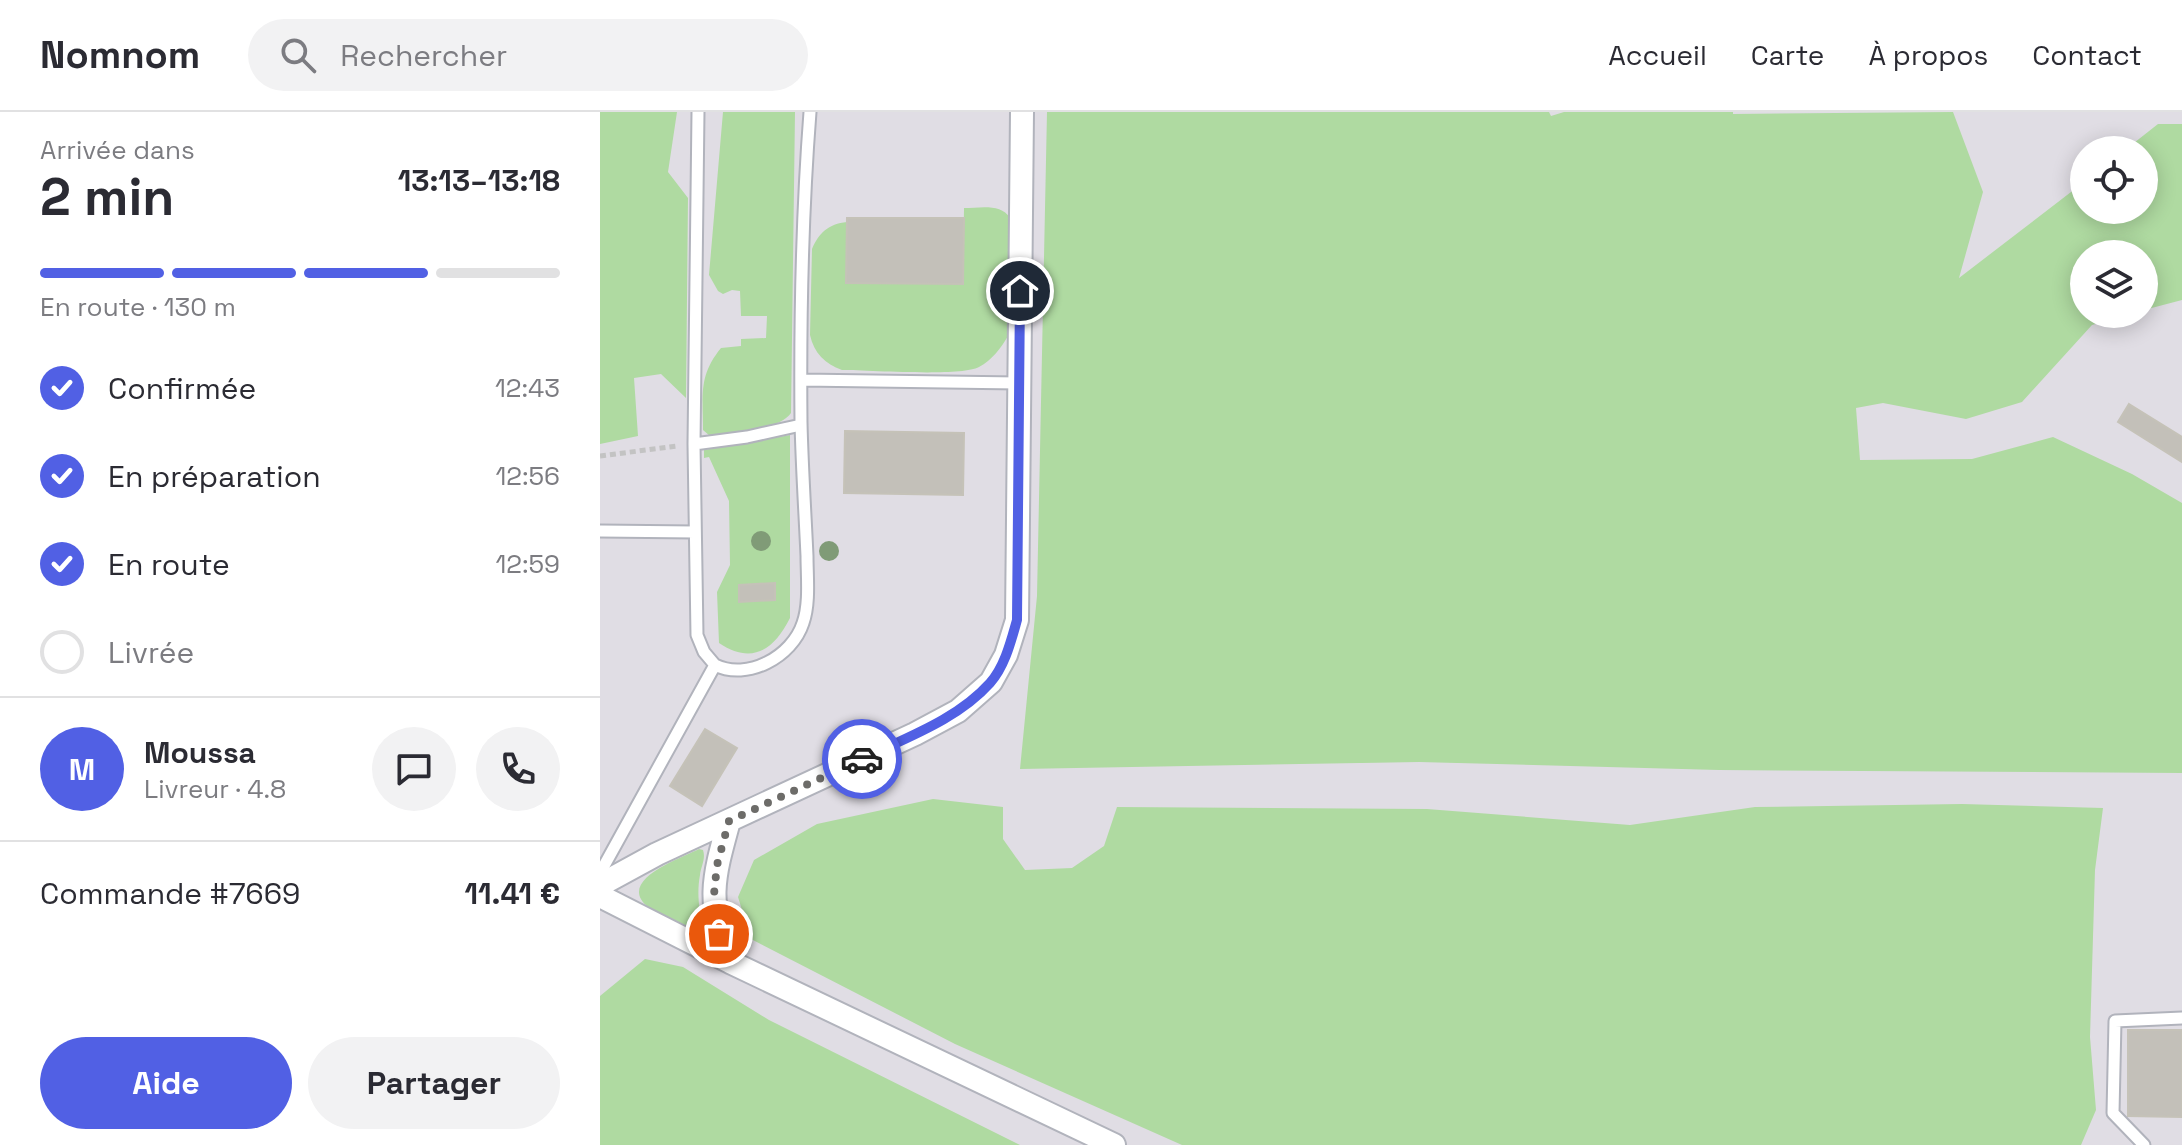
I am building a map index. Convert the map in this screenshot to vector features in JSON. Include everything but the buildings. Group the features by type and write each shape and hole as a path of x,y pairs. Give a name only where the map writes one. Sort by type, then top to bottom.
{"street":[{"path":"600,885 657,854 958,711 991,682 1006,655 1017,620 1022,112"},
{"path":"729,821 717,865 713,904 719,934 730,962"},
{"path":"600,896 730,962 1114,1145"}],"lane":[{"path":"698,112 694,444 697,635 704,652 715,665 728,671 754,668 772,661 789,647 803,623 807,590 801,425 804,198 810,112"},
{"path":"802,380 1020,383"},
{"path":"694,444 801,425"},
{"path":"600,531 695,532"},
{"path":"600,873 715,665"},
{"path":"2144,1145 2113,1113 2115,1021 2182,1018"}],"path":[{"path":"600,456 694,444"}],"shaded area":[{"path":"600,112 2182,112 2182,1145 600,1145"}],"green space":[{"path":"600,112 677,112 668,172 688,198 686,398 661,374 634,378 638,436 600,444"},
{"path":"723,112 795,112 791,413 766,427 710,436 703,430 703,387 708,368 721,348 741,346 741,339 766,338 767,316 741,316 740,291 723,294 709,275"},
{"path":"1047,112 1549,112 1551,116 1564,112 1953,112 1983,192 1959,278 2070,193 2070,224 2158,224 2158,136 2143,136 2158,124 2182,124 2182,300 2158,306 2158,240 2070,240 2070,328 2089,328 2022,402 1966,419 1883,403 1856,408 1860,460 1972,459 2053,437 2132,474 2182,503 2182,773 1719,770 1419,762 1020,769 1037,596"},
{"path":"964,208 996,208 1010,218 1008,336 992,357 969,370 934,372 842,370 821,357 810,335 812,249 821,234 829,227 847,222 846,283 963,284"},
{"path":"790,435 790,618 769,646 761,651 742,653 719,643 717,592 730,565 729,501 709,457 704,458 704,450"},
{"path":"933,799 1003,807 1003,839 1025,870 1072,868 1104,846 1117,807 1427,809 1630,825 1755,807 1962,804 2103,808 2095,870 2090,1037 2096,1110 2081,1145 1182,1145 955,1044 751,939 738,897 754,860 817,824"},
{"path":"703,850 704,856 699,888 705,927 701,933 648,907 640,897 640,888 645,879 667,864"},
{"path":"645,959 683,967 769,1020 1020,1145 600,1145 600,996"}],"way so far":[{"path":"719,934 713,904 717,865 729,821 862,759"}],"route":[{"path":"862,759 958,711 991,682 1006,655 1017,620 1020,291"}]}
